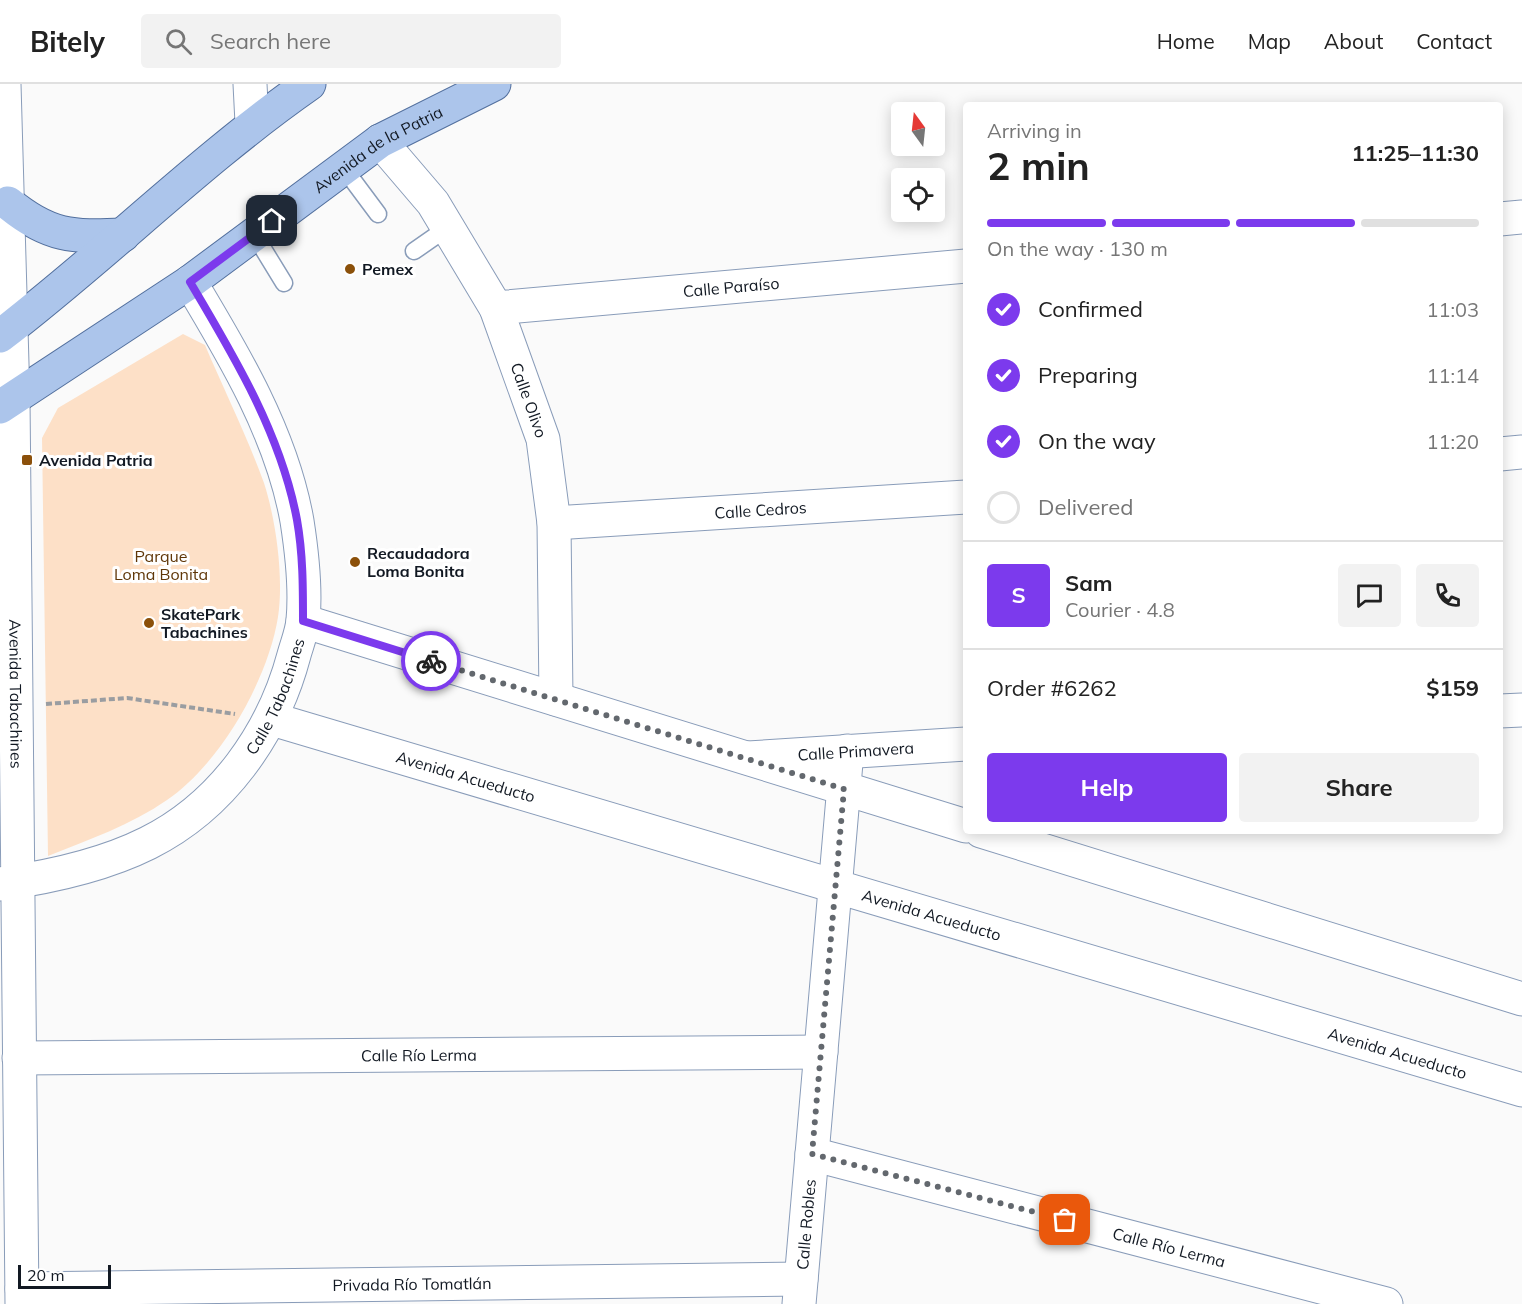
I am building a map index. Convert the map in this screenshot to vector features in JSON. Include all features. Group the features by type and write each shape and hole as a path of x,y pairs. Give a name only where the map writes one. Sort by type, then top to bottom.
{"main road":[{"path":"5,332 123,235 252,123 309,84"},
{"name":"Avenida de la Patria","path":"7,403 190,282 380,141 494,84"},
{"path":"8,203 30,221 57,232 86,237 123,235"}],"street":[{"name":"Avenida Tabachines","path":"4,84 8,203 5,332 15,706 8,883 19,1058 22,1297"},
{"path":"250,84 252,123"},
{"name":"Calle Olivo","path":"380,141 433,203 496,308 543,439 554,523 556,699"},
{"path":"1503,219 1522,217"},
{"name":"Calle Paraíso","path":"496,308 963,266"},
{"name":"Calle Tabachines","path":"8,883 80,869 139,846 196,812 238,771 272,719 290,670 303,621 303,569 297,519 280,461 260,410 228,346 190,282"},
{"path":"1503,454 1522,452"},
{"name":"Calle Cedros","path":"554,523 963,496"},
{"path":"303,621 963,825"},
{"path":"1503,711 1522,710"},
{"name":"Avenida Acueducto","path":"272,719 1522,1090"},
{"name":"Calle Primavera","path":"746,758 963,744"},
{"name":"Calle Robles","path":"800,1292 847,751"},
{"path":"991,834 1522,999"},
{"name":"Calle Río Lerma","path":"19,1058 821,1052"},
{"name":"Calle Río Lerma","path":"812,1154 1386,1304"},
{"name":"Privada Río Tomatlán","path":"22,1297 800,1292"}],"lane":[{"path":"343,167 378,214"},
{"path":"414,251 447,228"},
{"path":"254,234 284,283"}],"path":[{"path":"15,706 127,698 272,719"}],"green space":[{"name":"Parque Loma Bonita","path":"183,334 205,345 264,483 272,514 279,567 280,602 273,641 264,667 239,719 223,743 187,784 167,800 139,817 48,856 42,438 58,408"}],"way so far":[{"path":"431,661 844,789 812,1154 1065,1220"}],"place":[{"name":"Pemex","path":"350,269"},
{"name":"Avenida Patria","path":"27,460"},
{"name":"Recaudadora Loma Bonita","path":"355,562"},
{"name":"SkatePark Tabachines","path":"149,623"}],"route":[{"path":"272,221 190,282 228,346 260,410 280,461 297,519 303,569 303,621 431,661"}]}
